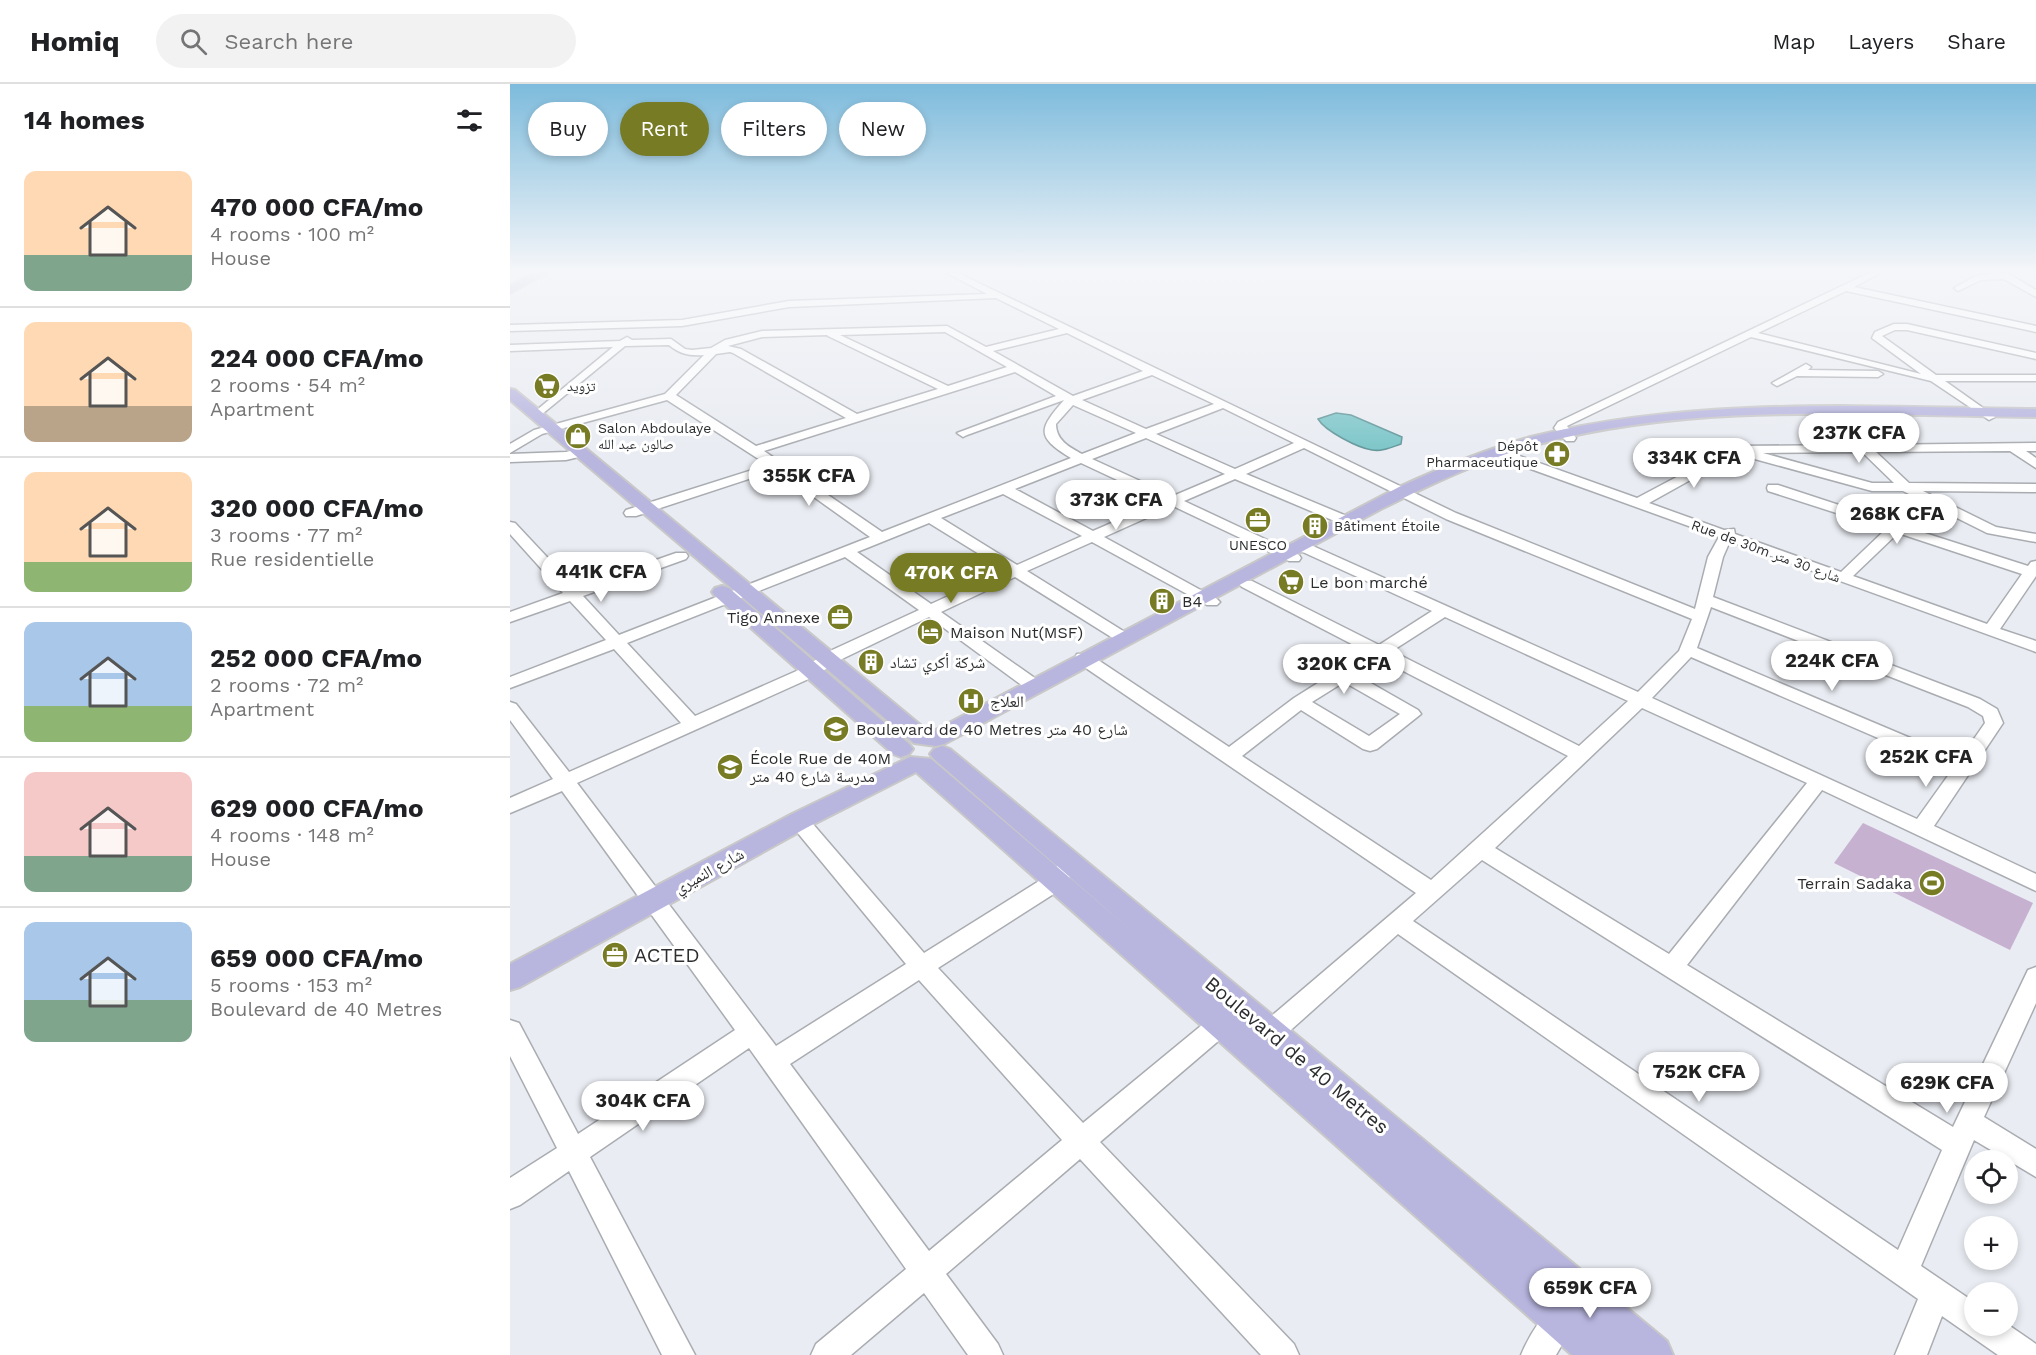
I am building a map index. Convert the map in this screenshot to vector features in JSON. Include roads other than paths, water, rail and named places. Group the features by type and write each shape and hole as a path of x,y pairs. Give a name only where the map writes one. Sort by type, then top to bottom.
{"main road":[{"path":"510,393 573,455 737,595 812,670 922,752"},
{"path":"510,408 541,425"},
{"path":"922,752 1405,494 1503,453 1567,436 1676,421 1831,413 2036,415"},
{"path":"638,510 681,556 827,660 922,752"},
{"path":"922,752 1033,684 1088,662 1122,637 1207,599 1247,584 1297,552"},
{"name":"شارع النميري","path":"510,963 800,821 922,752"},
{"name":"شارع النميري","path":"510,978 651,895 922,752"},
{"name":"Boulevard de 40 Metres","path":"922,752 1260,1041 1602,1355"},
{"name":"Boulevard de 40 Metres","path":"1260,1041 1578,1292 1653,1355"}],"street":[{"path":"510,449 541,425 636,332"},
{"path":"734,332 744,338"},
{"path":"541,425 669,396 722,344 762,334 848,332"},
{"path":"953,332 1069,398 1235,474 1351,523"},
{"path":"985,350 1058,332"},
{"path":"1073,332 1451,516 1974,704 1991,713 1994,723 1921,829"},
{"path":"1567,436 1560,428 1562,424 1754,332"},
{"path":"1881,332 1877,339 1986,415"},
{"path":"1931,332 2036,356"},
{"path":"828,333 948,390"},
{"path":"1750,334 1935,380 2036,378"},
{"path":"510,348 667,342 682,351 737,351 857,419"},
{"path":"1776,383 1828,354"},
{"path":"755,450 1016,368"},
{"path":"963,433 1152,371"},
{"path":"1796,373 1910,375"},
{"path":"669,396 755,450 881,538"},
{"path":"1069,398 1050,424 1050,432 1056,443 1080,458 1174,501 1444,611 1819,781 2036,884"},
{"path":"510,683 848,552 1003,488 1224,404"},
{"path":"1831,413 1908,489 1992,530 2036,538"},
{"path":"510,806 812,670 827,660 1016,570 1303,444"},
{"path":"2013,447 2036,464"},
{"path":"1642,501 1736,450 2036,447"},
{"path":"1736,450 1872,487 2036,488"},
{"name":"Rue de 30m شارع 30 متر","path":"1503,453 1642,501 1727,534 2036,641"},
{"name":"Rue de 30m شارع 30 متر","path":"1503,453 2036,647"},
{"path":"510,458 573,455"},
{"path":"638,510 777,466"},
{"path":"1003,488 1207,599"},
{"path":"1773,488 2034,569 1994,626"},
{"path":"1847,574 1928,499"},
{"path":"931,518 1122,637"},
{"path":"510,526 615,643 692,724"},
{"path":"1260,1041 1481,849 1640,699 1688,650 1727,534"},
{"path":"848,552 1033,684"},
{"path":"510,617 681,556"},
{"path":"1247,584 1581,755"},
{"path":"1229,756 1300,702 1444,611"},
{"path":"1688,650 1962,767"},
{"path":"1088,662 1432,892"},
{"path":"1300,702 1370,745 1413,714 1344,675"},
{"path":"510,708 651,895 987,1355"},
{"path":"1671,968 1819,781"},
{"path":"800,821 922,967 1082,1142 1283,1355"},
{"path":"1481,849 1671,968 1963,1134 2036,1164"},
{"path":"773,1061 922,967 1061,873"},
{"path":"1398,922 1964,1313"},
{"path":"1904,1271 1963,1134 2036,977"},
{"path":"827,1355 1231,1016"},
{"path":"510,1031 679,1355"},
{"path":"510,1195 752,1032"},
{"path":"1537,1355 1578,1292"},
{"path":"1911,1355 1936,1293"},
{"path":"1997,1336 2025,1355"}],"water":[{"path":"1336,413 1351,415 1402,437 1401,444 1387,449 1366,449 1334,434 1318,419"}],"place":[{"name":"تزويد","path":"547,386"},
{"name":"Salon Abdoulaye صالون عبد الله","path":"578,436"},
{"name":"Dépôt Pharmaceutique","path":"1557,454"},
{"name":"UNESCO","path":"1258,520"},
{"name":"Bâtiment Étoile","path":"1315,526"},
{"name":"Le bon marché","path":"1291,582"},
{"name":"B4","path":"1162,601"},
{"name":"Tigo Annexe","path":"840,617"},
{"name":"Maison Nut(MSF)","path":"930,632"},
{"name":"شركة أكري تشاد","path":"871,662"},
{"name":"العلاج","path":"971,701"},
{"name":"Boulevard de 40 Metres شارع 40 متر","path":"836,729"},
{"name":"École Rue de 40M مدرسة شارع 40 متر","path":"730,767"},
{"name":"Terrain Sadaka","path":"1932,883"},
{"name":"ACTED","path":"615,955"}]}
